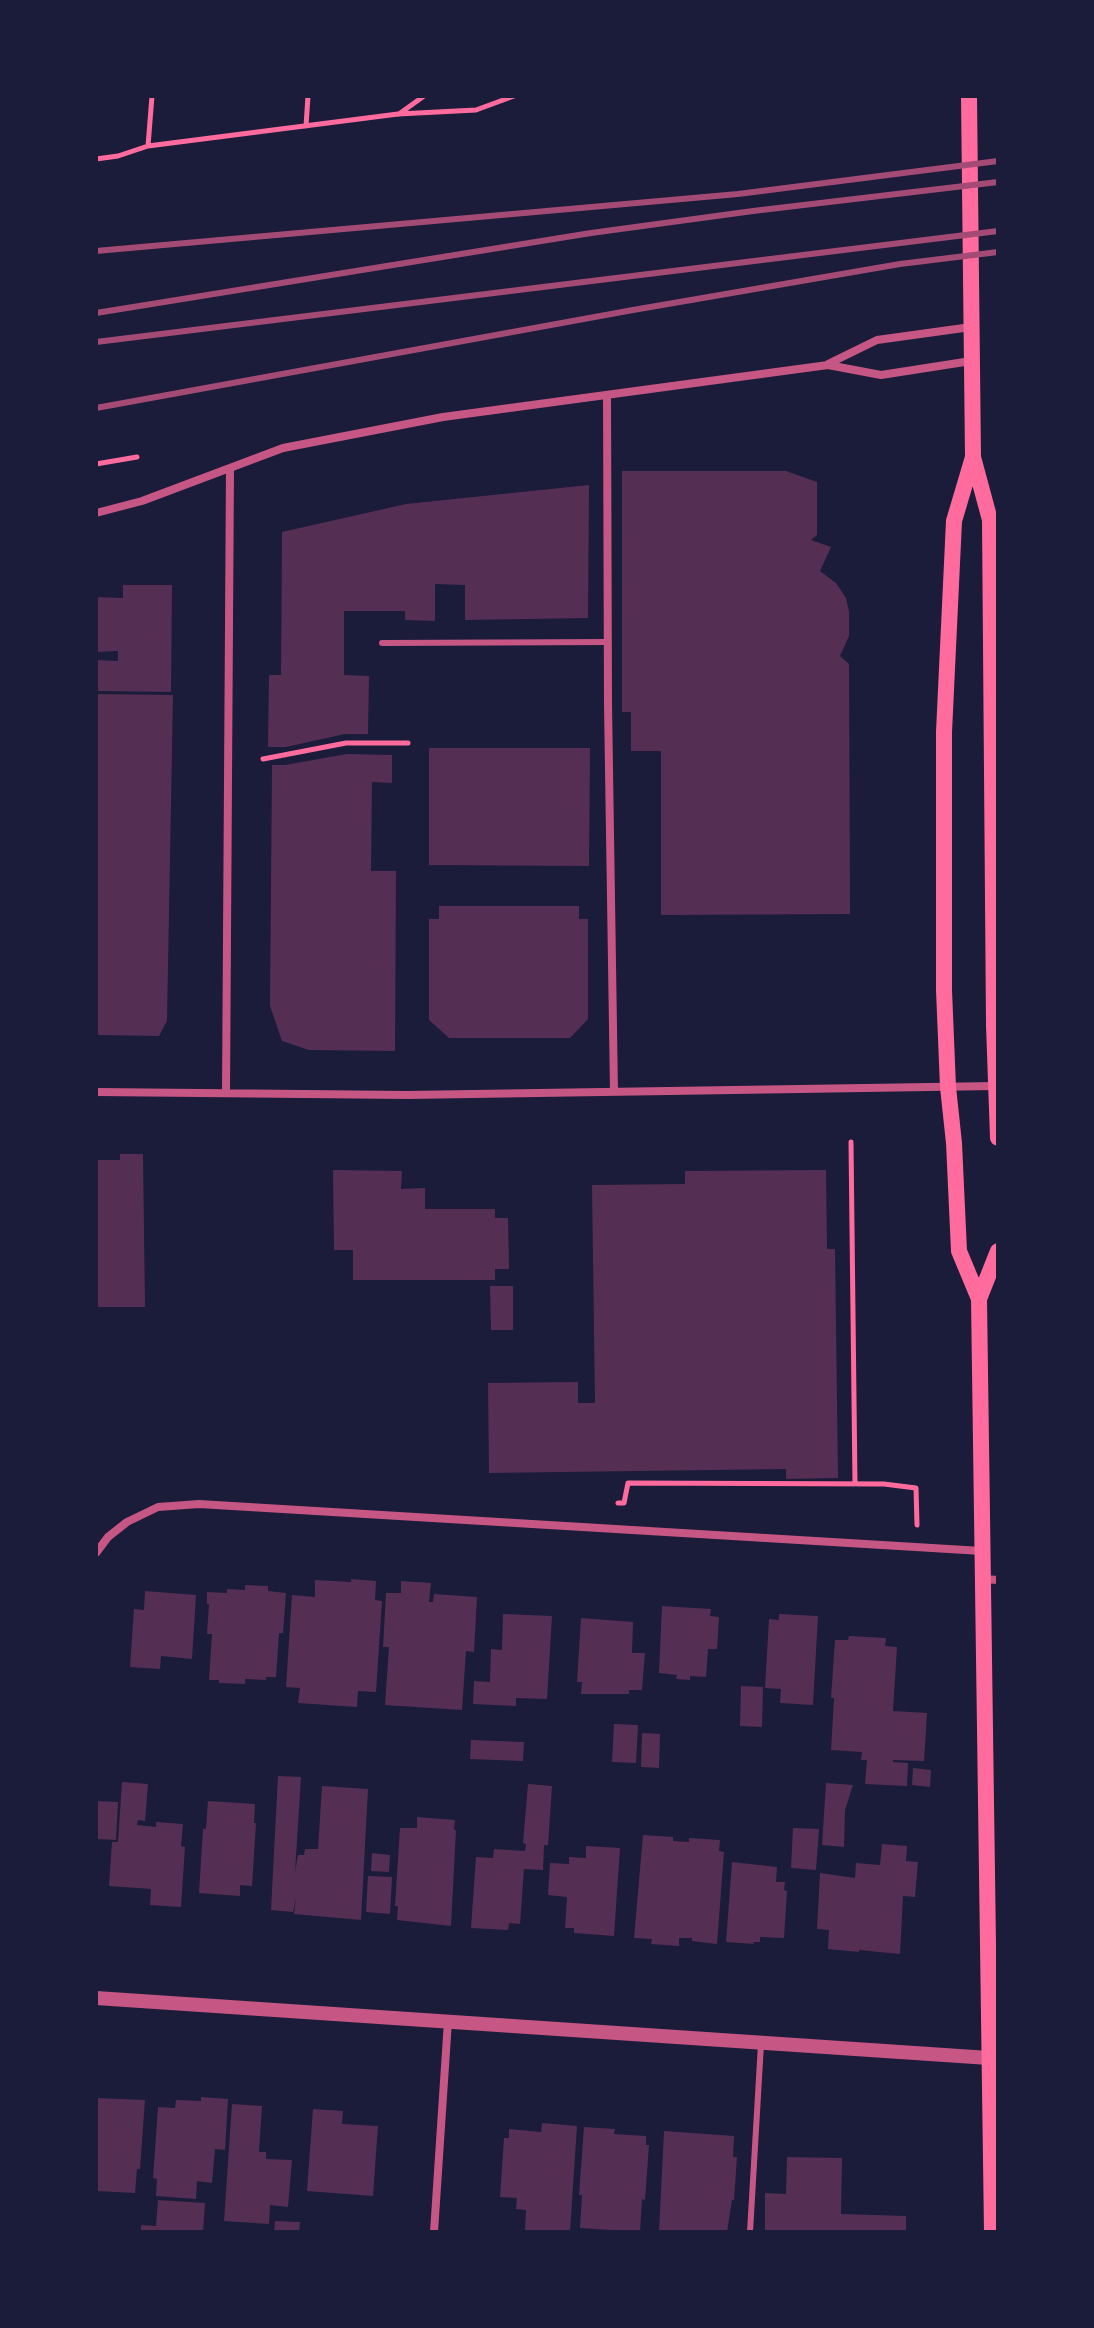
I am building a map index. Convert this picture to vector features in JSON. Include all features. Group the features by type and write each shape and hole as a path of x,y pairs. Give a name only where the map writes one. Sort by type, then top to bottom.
{"main road":[{"path":"969,96 973,457 990,520 995,561 995,1086 998,1138"},
{"path":"973,457 954,521 946,678 944,1001 959,1251 979,1299 982,1551 991,1580 992,2232"},
{"path":"979,1299 998,1251"}],"street":[{"path":"828,365 877,340 971,327"},
{"path":"96,513 142,501 271,453 310,442 443,417 828,365 881,375 972,361"},
{"path":"607,395 614,1092"},
{"path":"226,1092 230,468"},
{"path":"96,1092 407,1095 995,1086"},
{"path":"96,1553 108,1537 127,1522 158,1507 199,1504 982,1551"},
{"path":"96,1998 993,2058"},
{"path":"434,2232 448,2020"}],"lane":[{"path":"382,643 608,642"},
{"path":"750,2232 762,2041"}],"path":[{"path":"148,146 152,96"},
{"path":"306,126 308,96"},
{"path":"398,114 424,96"},
{"path":"96,159 118,156 148,146 398,114 476,110 514,96"},
{"path":"96,464 137,457"},
{"path":"263,759 346,743 408,743"},
{"path":"851,1142 855,1484"},
{"path":"609,1502 624,1503 628,1483 884,1484 916,1488 917,1525"}],"building":[{"path":"622,471 786,471 817,482 817,535 811,540 831,547 820,571 836,583 846,598 849,612 849,636 840,656 849,664 850,914 661,915 661,751 631,751 631,712 622,712"},
{"path":"589,485 588,618 465,620 465,585 435,584 435,621 405,620 405,611 344,611 344,675 369,676 368,734 345,734 286,747 268,747 269,675 281,675 282,532 406,504"},
{"path":"123,585 172,585 171,692 96,691 96,660 118,661 118,651 96,652 96,597 123,598"},
{"path":"96,694 173,695 167,1021 159,1036 96,1035"},
{"path":"429,748 590,748 589,866 429,865"},
{"path":"347,754 392,755 392,783 372,782 371,871 396,871 395,1051 309,1050 282,1041 270,1006 272,765"},
{"path":"439,906 579,906 579,919 588,919 588,1019 570,1038 449,1038 429,1020 429,919 439,919"},
{"path":"120,1154 143,1154 145,1307 96,1307 96,1160 120,1160"},
{"path":"333,1170 402,1171 401,1189 425,1188 425,1209 495,1209 495,1218 508,1218 509,1269 495,1269 495,1280 353,1280 353,1250 334,1250"},
{"path":"826,1170 827,1249 835,1249 838,1478 786,1479 786,1469 489,1473 488,1383 578,1382 578,1403 595,1403 592,1185 685,1184 685,1171"},
{"path":"490,1286 513,1286 513,1330 491,1330"},
{"path":"351,1579 376,1581 375,1600 382,1601 376,1692 358,1691 357,1707 298,1703 300,1688 286,1687 292,1595 315,1597 315,1580 351,1582"},
{"path":"401,1581 431,1583 429,1602 433,1602 434,1594 477,1597 474,1652 466,1651 462,1710 385,1705 389,1647 383,1647 386,1593 401,1593"},
{"path":"245,1585 268,1586 268,1591 286,1593 276,1677 245,1679 245,1684 209,1680 212,1634 207,1634 207,1592 245,1590"},
{"path":"145,1591 196,1595 192,1659 161,1656 160,1669 130,1667 134,1609 144,1610"},
{"path":"662,1606 711,1609 710,1616 719,1617 717,1649 708,1649 706,1677 676,1679 677,1675 659,1673"},
{"path":"503,1614 552,1616 547,1699 516,1698 516,1706 473,1704 474,1681 490,1682 491,1649 502,1650"},
{"path":"779,1614 818,1616 813,1705 780,1703 781,1689 765,1688 769,1619 779,1620"},
{"path":"581,1618 633,1622 632,1653 645,1653 642,1690 629,1690 629,1694 581,1694 582,1682 577,1682"},
{"path":"849,1636 886,1638 885,1646 897,1647 893,1711 927,1713 924,1761 893,1760 908,1763 907,1786 865,1784 867,1760 861,1760 862,1752 831,1750 835,1640 848,1640"},
{"path":"741,1686 763,1687 762,1727 740,1726"},
{"path":"614,1724 638,1725 636,1763 612,1762"},
{"path":"642,1733 660,1734 659,1768 641,1767"},
{"path":"471,1740 524,1742 523,1761 470,1759"},
{"path":"913,1768 931,1770 930,1787 912,1785"},
{"path":"278,1776 301,1777 295,1872 298,1855 304,1855 305,1849 318,1849 322,1786 368,1789 361,1920 294,1914 296,1898 293,1912 271,1910"},
{"path":"122,1782 148,1784 145,1821 138,1820 137,1825 156,1827 156,1822 183,1824 181,1846 185,1847 181,1907 150,1905 151,1889 109,1886 112,1842 118,1842"},
{"path":"826,1783 853,1785 845,1810 844,1847 822,1845"},
{"path":"528,1784 552,1786 543,1870 524,1869 520,1924 509,1923 508,1930 471,1928 476,1857 493,1858 494,1849 525,1851"},
{"path":"96,1801 118,1802 116,1840 96,1839"},
{"path":"208,1801 255,1804 252,1886 240,1885 240,1896 199,1893"},
{"path":"417,1817 455,1820 451,1926 397,1920 398,1906 395,1906 400,1828 417,1828"},
{"path":"793,1828 819,1829 816,1870 791,1868"},
{"path":"643,1835 673,1837 673,1841 689,1842 689,1838 720,1840 719,1851 724,1852 717,1944 679,1938 679,1946 651,1944 652,1939 634,1938"},
{"path":"882,1844 907,1846 906,1861 918,1862 915,1897 903,1896 900,1954 828,1949 829,1930 817,1929 820,1873 855,1878 856,1863 880,1865"},
{"path":"586,1846 620,1848 614,1936 574,1933 574,1928 565,1928 567,1897 548,1895 550,1863 569,1864 569,1857 586,1858"},
{"path":"372,1853 390,1855 389,1872 371,1871"},
{"path":"732,1862 777,1867 776,1882 785,1882 784,1890 787,1891 784,1938 760,1937 760,1942 754,1944 726,1942"},
{"path":"368,1876 392,1877 390,1914 366,1912"},
{"path":"201,2097 228,2099 225,2150 215,2149 212,2183 197,2181 196,2199 156,2196 157,2179 153,2178 158,2107 175,2108 176,2100 201,2101"},
{"path":"96,2098 145,2100 140,2169 137,2169 135,2193 96,2191"},
{"path":"232,2104 262,2106 259,2152 266,2152 266,2159 292,2160 288,2207 270,2205 269,2224 224,2221"},
{"path":"313,2109 343,2111 342,2124 378,2126 373,2196 307,2191"},
{"path":"542,2123 577,2126 570,2232 525,2230 526,2210 516,2209 517,2198 500,2197 504,2138 509,2138 509,2129 541,2132"},
{"path":"584,2127 615,2129 614,2134 646,2136 646,2145 649,2145 640,2232 580,2228"},
{"path":"664,2131 734,2136 733,2157 737,2157 734,2200 727,2232 659,2232"},
{"path":"787,2157 842,2158 841,2214 906,2216 906,2232 765,2232 765,2193 786,2194"},
{"path":"158,2200 205,2203 203,2232 141,2232 141,2225 156,2226"},
{"path":"275,2221 300,2222 299,2232 274,2232"}],"railway":[{"path":"96,251 738,194 998,161"},
{"path":"96,313 591,233 998,182"},
{"path":"96,342 998,231"},
{"path":"96,408 633,310 900,264 998,252"}]}
